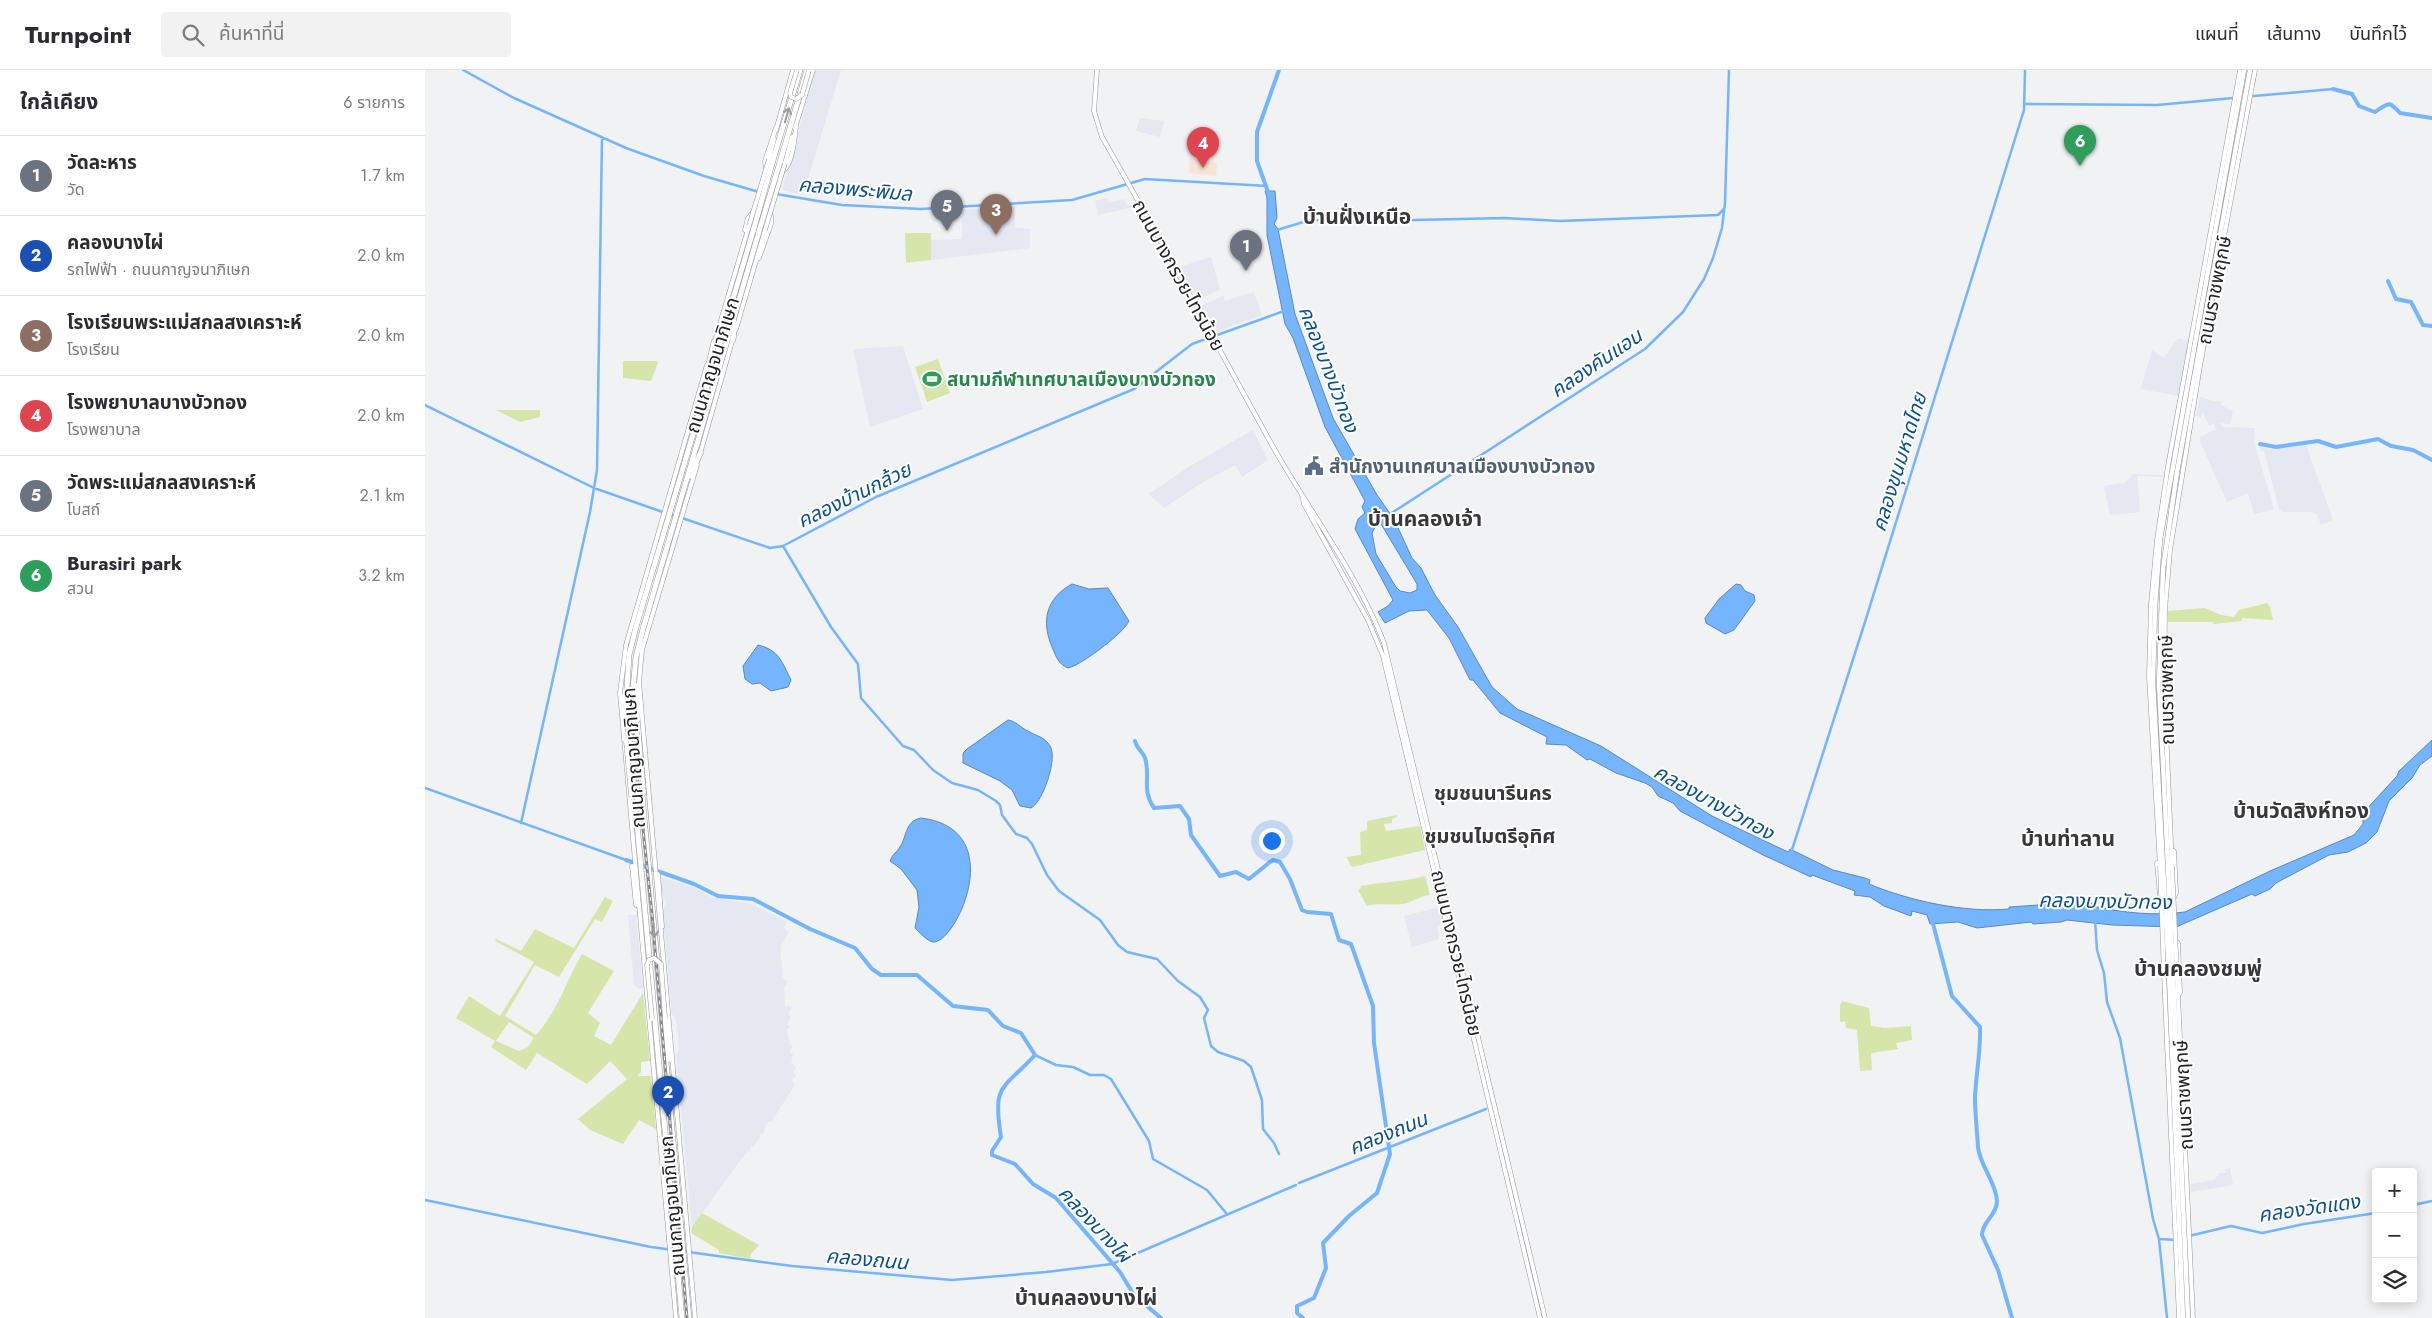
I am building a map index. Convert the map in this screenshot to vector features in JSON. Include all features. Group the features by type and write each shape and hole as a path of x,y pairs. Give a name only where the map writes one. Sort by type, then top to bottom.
{"highway":[{"name":"ถนนกาญจนาภิเษก","path":"689,1318 686,1260 647,859 634,704 634,674 643,629 678,522 681,497 739,300 757,228 771,159 798,70"},
{"name":"ถนนกาญจนาภิเษก","path":"682,1318 626,703 627,673 636,627 668,507 687,452 705,386 757,228 782,162 810,70"},
{"path":"733,340 739,300"},
{"path":"705,386 714,342"},
{"path":"678,466 687,452"},
{"path":"681,497 701,452"},
{"path":"644,810 649,803"},
{"path":"675,1152 676,1122"}],"main road":[{"path":"793,70 765,160 767,170 774,174 782,173 787,167 794,143 795,127"},
{"path":"798,70 790,93 791,97 796,99 802,95 810,70"},
{"path":"782,162 795,127 810,70"},
{"name":"ถนนบางกรวย-ไทรน้อย","path":"1097,70 1093,101 1097,125 1303,499 1308,502 1351,577 1384,643 1541,1315 1545,1318"},
{"name":"ถนนราชพฤกษ์","path":"2166,866 2155,772 2149,677 2151,604 2160,516 2242,70"},
{"name":"ถนนราชพฤกษ์","path":"2188,1318 2180,1118 2166,866 2154,702 2154,620 2160,539 2225,180 2242,70"},
{"name":"ถนนราชพฤกษ์","path":"2183,1318 2160,710 2160,618 2167,532 2250,70"},
{"name":"ถนนราชพฤกษ์","path":"2166,866 2168,802 2163,685 2169,550 2200,366 2255,70"},
{"path":"2247,87 2247,109"},
{"path":"2237,92 2237,108"},
{"path":"771,159 776,128"},
{"path":"2215,209 2225,180"},
{"path":"668,507 749,218 756,209 763,209 771,216 771,224 763,252 755,266 701,452 680,512"},
{"path":"738,262 757,228"},
{"path":"755,266 757,228"},
{"path":"2191,392 2200,366"},
{"path":"2160,516 2160,539"},
{"path":"665,517 626,645 621,678 621,702 676,1318"},
{"path":"621,678 631,795 638,799 644,793 636,694 639,668 678,522"},
{"path":"2167,532 2169,550"},
{"path":"639,668 640,712 674,1091 685,1250"},
{"path":"2160,710 2163,685"},
{"path":"2152,723 2154,702"},
{"path":"2155,772 2159,889 2161,898 2168,903 2174,898 2176,893 2172,818 2168,802"},
{"path":"632,866 637,913 641,927"},
{"path":"657,874 662,922 661,936"},
{"path":"2167,1042 2161,951 2162,943 2166,939 2175,940 2178,943 2180,1030"},
{"path":"656,1092 647,965 649,960 654,958 661,964 665,1018 674,1091"},
{"name":"ถนนราชพฤกษ์","path":"2171,974 2180,1030 2193,1318"},
{"name":"ถนนราชพฤกษ์","path":"2171,974 2167,1042 2179,1318"},
{"path":"2171,1113 2176,1135"},
{"path":"2180,1118 2185,1139"},
{"path":"686,1260 695,1318"},
{"path":"2179,1310 2181,1284"},
{"path":"2187,1286 2192,1306"}],"shaded area":[{"path":"815,70 841,70 803,195 782,190"},
{"path":"1140,118 1164,121 1160,137 1136,131"},
{"path":"1190,158 1217,163 1216,176 1189,173"},
{"path":"1107,198 1109,203 1124,199 1127,206 1133,205 1134,207 1098,215 1095,201"},
{"path":"1015,206 1015,228 1030,229 1030,248 931,260 931,240 962,239 962,210"},
{"path":"1211,257 1220,290 1197,300 1179,267"},
{"path":"1254,292 1262,315 1216,332 1201,306 1223,296 1225,301"},
{"path":"2178,338 2189,341 2179,396 2141,389 2152,350 2164,358"},
{"path":"903,346 923,409 870,427 853,349"},
{"path":"2200,397 2213,401 2222,401 2221,405 2233,411 2230,424 2220,423 2222,427 2255,428 2254,442 2274,509 2254,514 2248,493 2227,502 2201,444 2200,437 2216,429 2214,424 2209,426 2203,413 2201,417 2196,416"},
{"path":"1253,430 1268,460 1242,477 1235,465 1200,484 1164,508 1149,494 1190,466"},
{"path":"2306,445 2333,520 2321,525 2317,515 2312,512 2283,512 2279,509 2264,451 2261,452 2260,447 2271,449"},
{"path":"2133,474 2165,475 2165,477 2137,476 2140,512 2110,515 2104,486 2126,482"},
{"path":"660,877 692,887 713,898 752,904 787,922 784,928 789,932 780,947 783,978 788,982 784,988 785,1007 788,1005 792,1007 788,1014 791,1016 787,1025 790,1026 787,1030 789,1044 793,1046 789,1052 793,1054 791,1063 796,1067 793,1073 796,1075 792,1080 795,1085 771,1122 769,1121 764,1128 762,1135 760,1134 754,1147 751,1146 750,1152 747,1151 692,1227 676,1055 679,1047 676,1019 672,1014 662,909 667,903 661,893"},
{"path":"1440,907 1444,924 1437,925 1439,939 1412,947 1404,916"},
{"path":"628,915 636,915 643,988 639,989 634,985"},
{"path":"2230,1168 2233,1185 2191,1192 2191,1184 2214,1180 2219,1173 2226,1173 2225,1169"}],"green space":[{"path":"905,233 931,233 931,260 906,263"},
{"path":"938,359 950,393 927,402 915,367"},
{"path":"623,361 657,361 658,363 651,381 623,378"},
{"path":"496,410 540,410 540,417 520,422"},
{"path":"2267,603 2273,620 2242,618 2242,621 2214,624 2213,622 2168,622 2168,611 2205,608 2221,615 2234,617 2239,610"},
{"path":"1397,815 1397,817 1392,819 1392,823 1384,824 1386,831 1420,826 1425,850 1352,867 1346,857 1361,855 1360,832 1367,830 1367,821"},
{"path":"1425,876 1430,895 1403,904 1367,906 1358,890 1361,888 1360,886 1409,880"},
{"path":"605,897 613,901 602,922 595,919 559,977 535,965 505,1016 536,1035 556,1006 582,954 614,971 588,1013 600,1023 594,1036 611,1045 643,993 650,1061 641,1062 641,1072 638,1076 651,1076 656,1129 639,1120 623,1144 590,1130 578,1119 627,1079 610,1061 587,1084 537,1053 526,1070 491,1047 495,1041 456,1018 469,996 500,1016 534,962 495,941 496,939 521,951 535,929 574,948","holes":["509,1022 534,1038 528,1047 519,1051 496,1041"]},
{"path":"1842,1001 1869,1008 1871,1026 1885,1028 1911,1026 1912,1040 1896,1043 1898,1049 1871,1053 1872,1070 1860,1071 1857,1030 1846,1028 1845,1021 1840,1022 1840,1005"},
{"path":"702,1213 759,1245 751,1254 750,1259 719,1253 719,1250 691,1233 692,1227"}],"water":[{"path":"1265,191 1275,191 1277,218 1274,224 1278,229 1295,314 1333,418 1377,495 1394,519 1412,558 1421,568 1435,595 1458,627 1492,687 1517,709 1601,746 1712,816 1788,852 1790,849 1833,870 1865,878 1870,880 1869,884 1902,896 1938,904 1992,910 2009,909 2009,907 2092,903 2093,906 2128,912 2150,914 2185,912 2270,871 2354,835 2363,824 2363,813 2397,776 2399,771 2432,740 2432,756 2420,765 2412,778 2389,801 2377,832 2366,843 2348,852 2329,855 2276,883 2270,889 2255,896 2252,894 2176,927 2112,925 2067,920 1977,928 1958,922 1930,924 1927,915 1912,911 1911,916 1884,906 1870,897 1854,895 1855,891 1812,875 1811,877 1763,855 1680,811 1673,803 1658,796 1652,787 1645,783 1616,773 1590,759 1587,760 1566,745 1546,744 1547,737 1500,713 1473,680 1470,680 1449,638 1427,610 1409,611 1385,623 1378,612 1388,606 1393,600 1355,529 1358,519 1365,513 1362,507 1365,501 1325,427 1293,338 1285,324 1267,235 1267,198","holes":["1381,524 1417,584 1417,590 1410,593 1400,591 1396,587 1376,554 1372,533 1375,527"]},
{"path":"1072,584 1089,589 1108,588 1129,621 1119,633 1101,648 1082,662 1068,668 1060,662 1055,654 1049,637 1047,619 1051,603 1056,596"},
{"path":"1736,584 1741,585 1745,591 1754,595 1755,601 1734,630 1725,634 1706,623 1705,618 1719,599"},
{"path":"758,645 771,650 779,658 791,680 788,687 771,691 760,683 752,684 745,679 743,666"},
{"path":"1008,720 1043,739 1048,743 1052,752 1051,769 1048,779 1036,804 1031,808 1020,806 1012,790 1000,781 963,763 963,753 967,749"},
{"path":"921,818 948,827 964,842 970,863 969,885 963,907 953,925 942,938 933,942 915,928 919,907 917,890 901,869 890,861 900,847 909,826 912,822"}],"waterway":[{"name":"คลองพระพิมล","path":"463,70 514,98 626,148 704,176 759,192"},
{"path":"1269,195 1257,161 1257,132 1279,70"},
{"name":"คลองคันแอน","path":"1387,516 1645,349 1683,312 1704,279 1722,228 1725,203 1729,70"},
{"name":"คลองขุนมหาดไทย","path":"1791,853 2024,110 2025,70"},
{"path":"2254,96 2333,89"},
{"path":"2333,89 2352,94 2359,106 2375,112 2388,104 2400,113 2432,118"},
{"path":"2024,104 2157,105 2233,98"},
{"path":"521,823 590,512 597,470 602,137"},
{"name":"คลองพระพิมล","path":"770,193 842,205 921,209 1072,200 1145,179 1267,186"},
{"path":"1277,230 1310,220 1370,221 1505,218 1560,221 1718,215 1724,209"},
{"path":"2388,281 2396,299 2411,302 2423,325 2432,326"},
{"name":"คลองบ้านกล้วย","path":"682,518 770,548 783,546 876,497 1134,389 1192,344 1284,311"},
{"name":"คลองบ้านกล้วย","path":"425,405 594,488 677,517"},
{"path":"2260,444 2276,447 2318,441 2336,447 2378,439 2391,446 2413,450 2432,460"},
{"path":"783,546 831,627 858,664 861,698 903,746 914,750 933,770 952,783 978,790 996,801 1000,805 1002,815 1016,834 1027,838 1032,844 1047,875 1059,891 1100,920 1118,945 1127,952 1157,959 1178,981 1200,997 1208,1010 1204,1018 1211,1046 1218,1052 1244,1061 1251,1067 1262,1100 1263,1129 1274,1143 1279,1154"},
{"path":"1135,741 1147,765 1147,789 1154,808 1180,806 1189,819 1191,835 1220,876 1236,872 1249,879 1273,860 1280,862 1290,879 1302,910 1331,914 1339,940 1351,944 1373,1006 1374,1043 1390,1154 1377,1193 1349,1216 1323,1243 1326,1268 1314,1298 1297,1306 1297,1313 1303,1318"},
{"name":"คลองบางไผ่","path":"425,788 626,860"},
{"name":"คลองบางไผ่","path":"626,860 694,884 718,896 753,899 810,929 855,948 872,969 881,975 917,975 953,1006 988,1010 1003,1026 1021,1033 1035,1055 1008,1082 999,1097 1001,1137 992,1151 992,1155 1015,1164 1033,1184 1056,1198 1120,1272 1134,1295 1161,1318"},
{"path":"1932,920 1952,996 1980,1027 1975,1097 1978,1147 1979,1154 1994,1187 1997,1201 1995,1210 1984,1226 1982,1235 1998,1270 2012,1318"},
{"name":"คลองบางบัวทอง","path":"2095,920 2097,950 2104,973 2107,1002 2120,1038 2153,1219 2159,1239 2167,1318"},
{"path":"1035,1055 1056,1065 1073,1067 1090,1075 1104,1075 1111,1079 1149,1141 1153,1159 1207,1190 1226,1213"},
{"name":"คลองถนน","path":"1299,1183 1486,1109"},
{"name":"คลองถนน","path":"425,1200 651,1247 792,1266 952,1280 1112,1264 1296,1185"},
{"name":"คลองวัดแดง","path":"2417,1204 2432,1201"},
{"name":"คลองวัดแดง","path":"2189,1236 2231,1226 2262,1233 2304,1224 2372,1214"},
{"name":"คลองวัดแดง","path":"2159,1239 2177,1240"}],"railway":[{"path":"630,706 652,914 687,1318"}],"place":[{"name":"Burasiri park","path":"2080,166"},
{"name":"โรงพยาบาลบางบัวทอง","path":"1203,168"},
{"name":"วัดพระแม่สกลสงเคราะห์","path":"947,231"},
{"name":"โรงเรียนพระแม่สกลสงเคราะห์","path":"996,235"},
{"name":"วัดละหาร","path":"1246,271"},
{"name":"สนามกีฬาเทศบาลเมืองบางบัวทอง","path":"932,379"},
{"name":"สำนักงานเทศบาลเมืองบางบัวทอง","path":"1314,466"},
{"name":"คลองบางไผ่","path":"668,1117"}],"district":[{"name":"บ้านฝั่งเหนือ","path":"1357,217"},
{"name":"บ้านคลองเจ้า","path":"1425,519"},
{"name":"ชุมชนนารีนคร","path":"1493,793"},
{"name":"บ้านวัดสิงห์ทอง","path":"2301,811"},
{"name":"ชุมชนไมตรีอุทิศ","path":"1490,836"},
{"name":"บ้านท่าลาน","path":"2068,839"},
{"name":"บ้านคลองชมพู่","path":"2198,969"},
{"name":"บ้านคลองบางไผ่","path":"1086,1298"}]}
